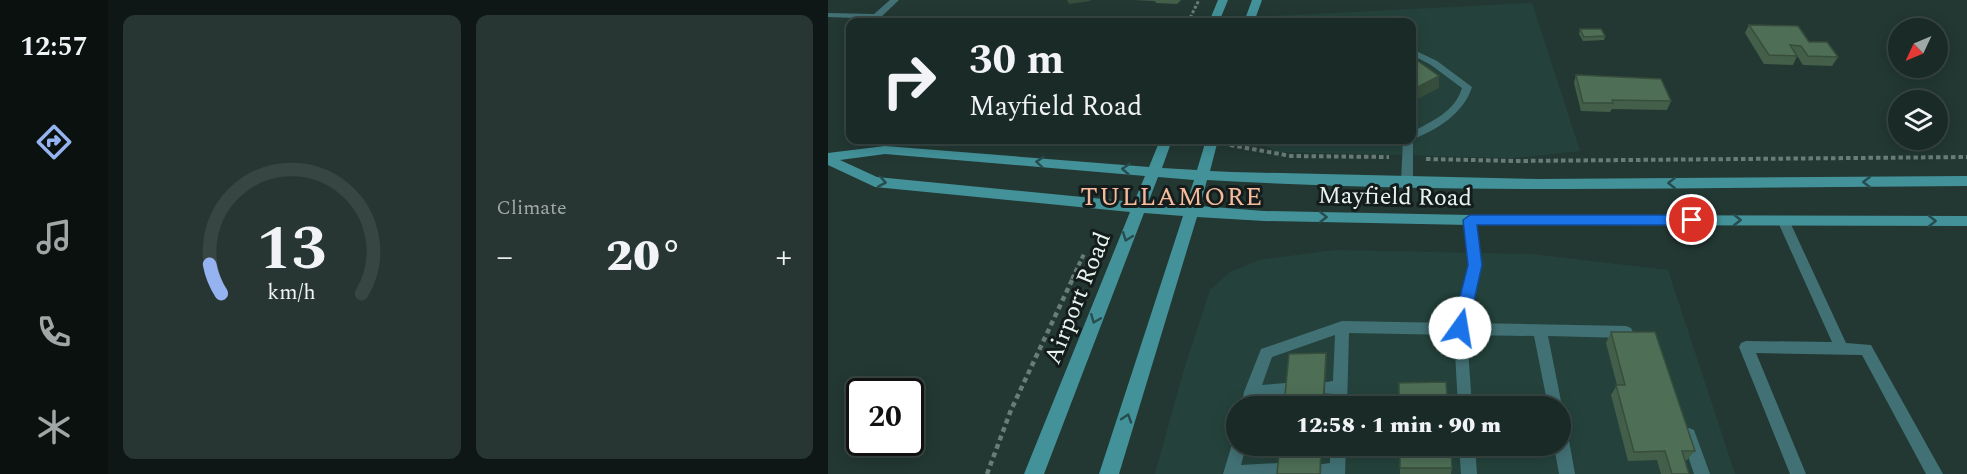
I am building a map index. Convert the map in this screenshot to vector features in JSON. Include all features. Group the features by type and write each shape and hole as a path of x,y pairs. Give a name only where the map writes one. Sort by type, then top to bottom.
{"main road":[{"path":"1216,18 1223,0"},
{"path":"1251,18 1257,0"},
{"name":"Airport Road","path":"1034,474 1164,144"},
{"path":"1109,474 1211,144"},
{"name":"Mayfield Road","path":"828,158 885,150 1278,179 1407,182 1539,184 1967,181"},
{"name":"Mayfield Road","path":"828,158 875,182 1139,207 1264,216 1470,220 1967,220"}],"lane":[{"path":"828,15 876,17 895,0"},
{"path":"1416,54 1434,63 1467,87 1466,95 1457,108 1416,134"},
{"path":"1407,182 1408,144"},
{"path":"1464,396 1460,328 1475,265 1470,220"},
{"path":"1783,220 1841,347"},
{"path":"1341,396 1342,327"},
{"path":"1251,396 1266,353 1342,327 1644,333"},
{"path":"1540,330 1553,396"},
{"path":"1798,474 1746,347 1866,349 1935,474"},
{"path":"1325,388 1341,387"},
{"path":"1262,396 1286,390"},
{"path":"1684,420 1702,474"},
{"path":"1235,456 1231,473 1279,471"},
{"path":"1332,472 1336,456"},
{"path":"1468,456 1469,474"},
{"path":"1564,456 1567,474"}],"path":[{"path":"1190,18 1199,0"},
{"path":"1250,146 1275,154 1291,156 1515,161 1967,157"},
{"path":"987,474 1011,410 1085,252"}],"shaded area":[{"path":"1532,3 1580,151 1515,158 1278,152 1261,144 1416,144 1416,18 1272,18 1273,16"},
{"path":"1335,250 1531,254 1668,270 1735,474 1155,474 1183,373 1210,290 1230,272 1259,260"}],"building":[{"path":"1749,25 1798,26 1809,42 1827,42 1838,57 1808,56 1801,46 1790,45 1797,56 1769,55"},
{"path":"1580,29 1601,29 1605,36 1584,37"},
{"path":"1416,60 1439,76 1416,88"},
{"path":"1576,75 1661,79 1671,101 1612,100 1613,103 1583,103"},
{"path":"1611,332 1655,332 1695,451 1682,451 1689,474 1672,474 1665,451 1634,452 1616,385 1625,385"},
{"path":"1326,353 1324,396 1285,396 1289,354"},
{"path":"1446,382 1447,396 1399,396 1399,383"},
{"path":"1279,456 1321,456 1320,474 1277,474"},
{"path":"1400,456 1451,456 1452,468 1400,468"}],"district":[{"name":"TULLAMORE","path":"1172,196"}],"route":[{"path":"1460,328 1475,265 1470,220 1692,220"}]}
